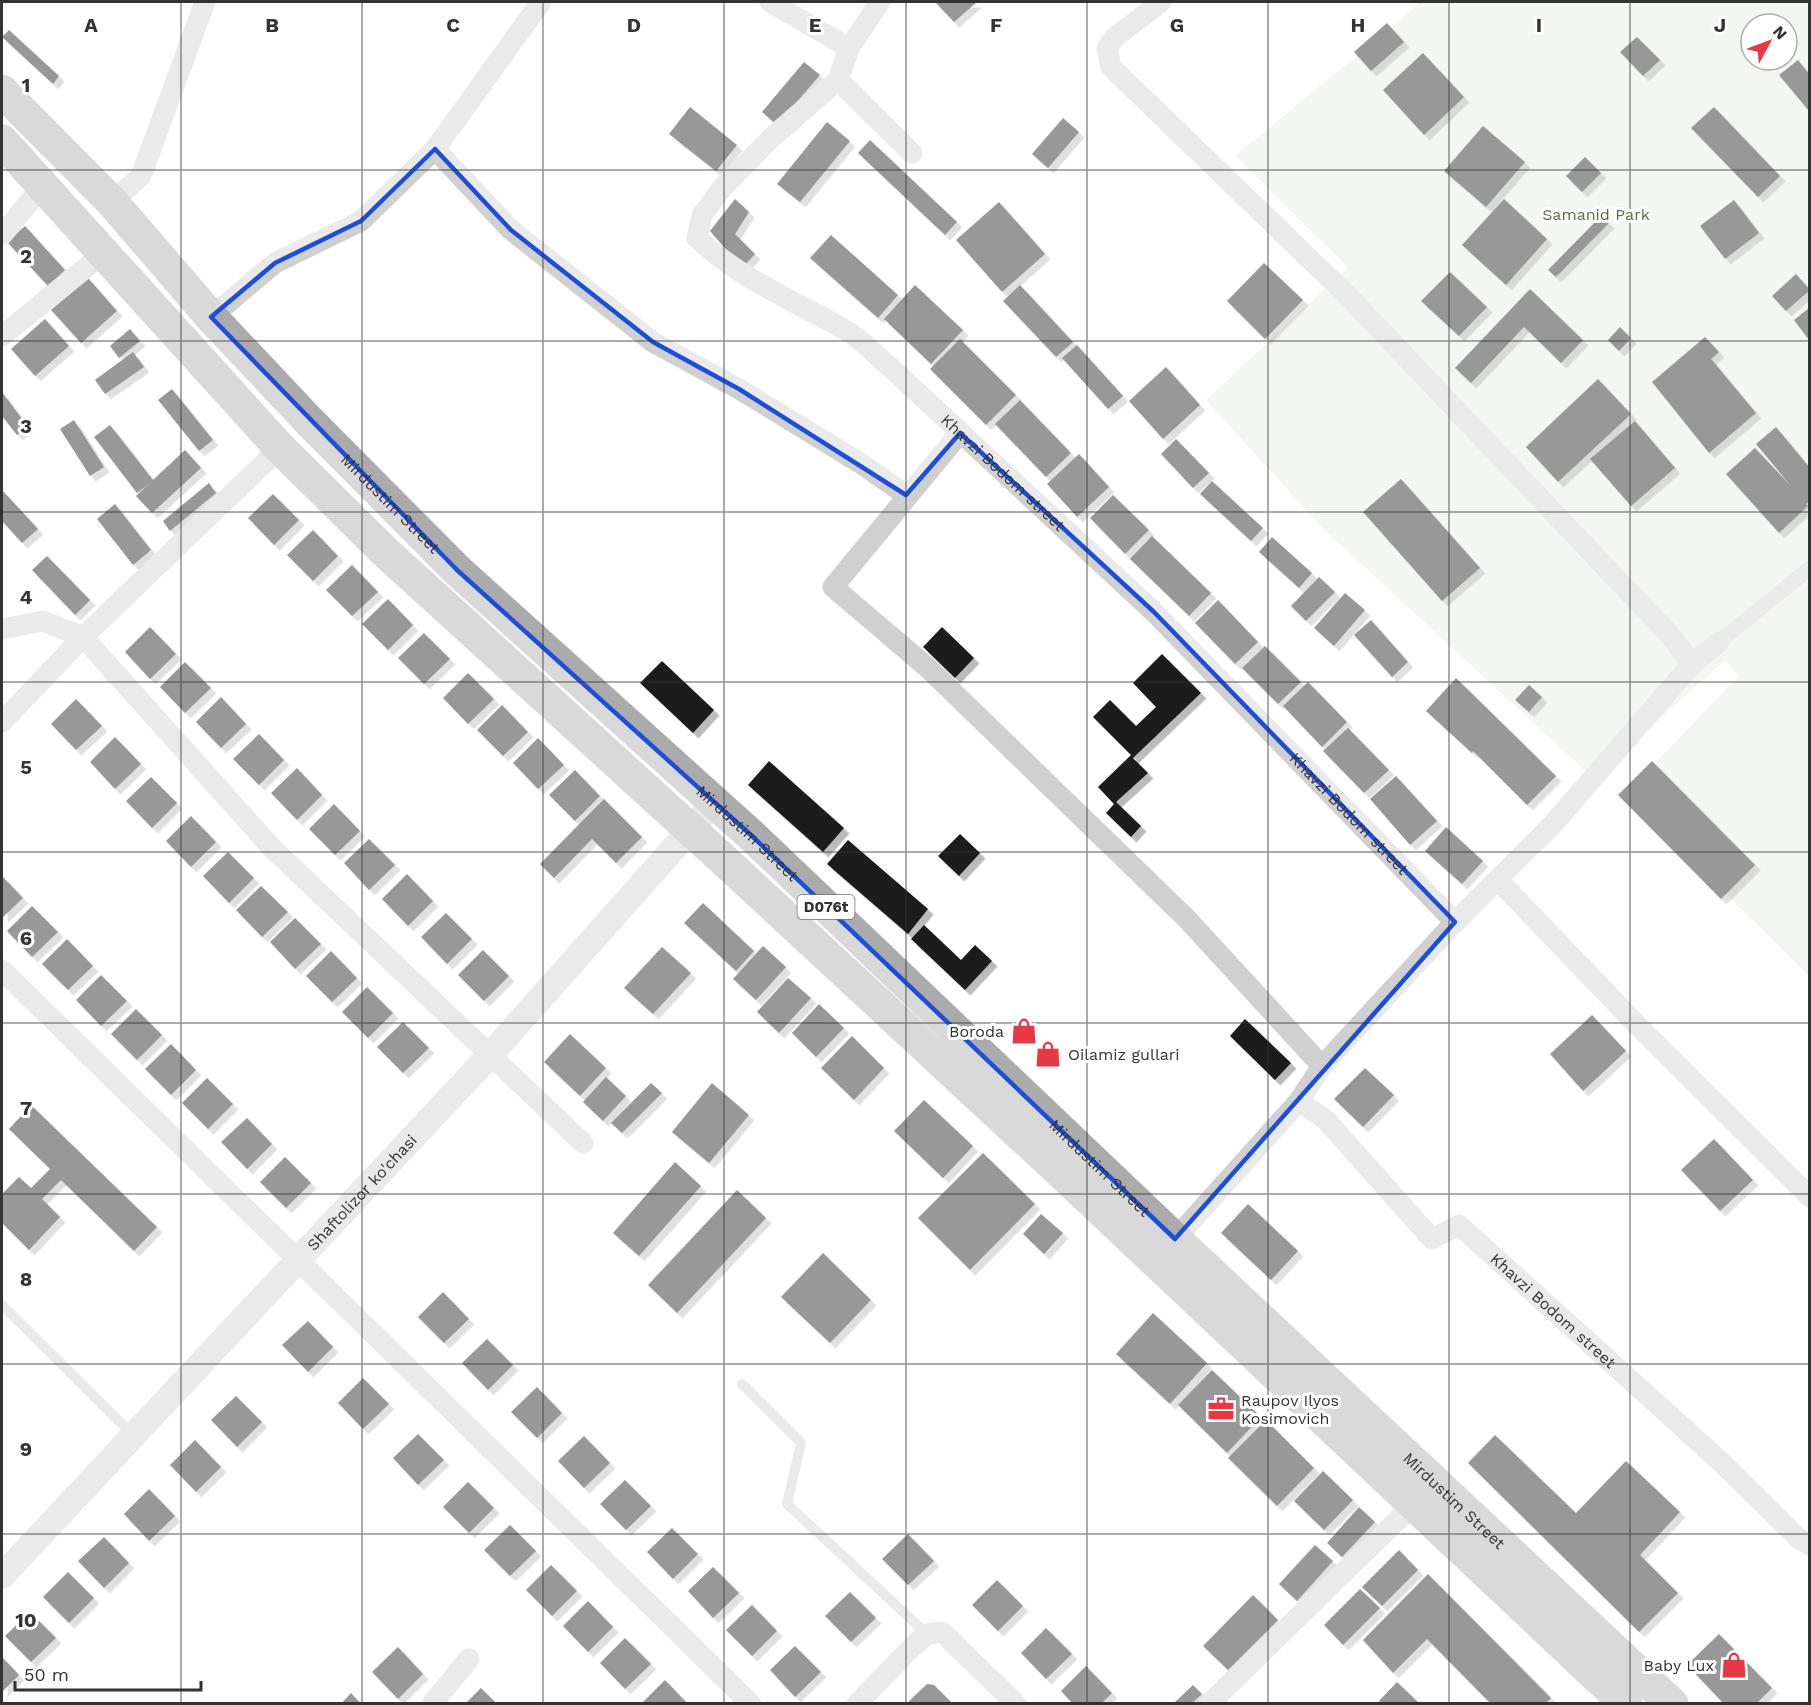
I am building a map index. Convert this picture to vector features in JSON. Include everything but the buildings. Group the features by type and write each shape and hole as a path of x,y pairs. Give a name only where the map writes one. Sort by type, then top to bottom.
{"main road":[{"name":"Mirdustim Street","path":"2,91 112,202 211,317 309,421 457,570 715,802 1175,1239 1672,1704"},
{"name":"Mirdustim Street","path":"2,141 44,184 280,448 382,549 690,830 1626,1704"},
{"path":"94,241 112,202"}],"street":[{"path":"112,202 141,176 205,2"},
{"path":"211,317 275,263 361,221 435,149 541,2"},
{"path":"770,2 849,48"},
{"path":"880,2 849,48 838,80 912,153"},
{"path":"1161,2 1114,38 1107,48 1112,67 1348,296 1660,625 1692,664"},
{"name":"Khavzi Bodom street","path":"838,80 770,139 723,187 702,214 697,238 715,255 765,289 849,332 1154,612 1455,922"},
{"path":"435,149 512,230 653,342 739,388 860,462 906,495"},
{"path":"2,236 44,184"},
{"path":"2,336 94,241"},
{"path":"960,434 906,495 833,586 928,668 1187,919 1322,1066"},
{"path":"2,722 83,637 280,448"},
{"path":"1175,1239 1299,1101 1322,1066 1455,922 1553,824 1692,664 1809,568"},
{"path":"2,629 44,621 83,637 272,848 583,1143"},
{"name":"Shaftolizor ko'chasi","path":"2,1576 490,1054 715,802"},
{"path":"1498,880 1639,1027 1809,1197"},
{"path":"2,970 751,1704"},
{"name":"Khavzi Bodom street","path":"1299,1101 1326,1120 1432,1239 1459,1225 1720,1461 1798,1538 1809,1545"},
{"path":"1209,1704 1414,1504"},
{"path":"857,1704 927,1634 942,1632 1016,1704"},
{"path":"432,1704 469,1659"}],"lane":[{"path":"2,1305 133,1435"},
{"path":"742,1384 801,1443 787,1504 927,1634"}],"highlighted area":[{"path":"435,149 511,230 653,342 739,389 906,495 960,433 1154,612 1455,922 1175,1239 752,836 457,570 211,317 275,263 361,221"}],"green space":[{"name":"Samanid Park","path":"1421,2 1809,2 1809,976 1625,794 1739,676 1725,660 1594,779 1322,528 1206,400 1348,267 1235,156"}],"place":[{"name":"Boroda","path":"1024,1031"},
{"name":"Oilamiz gullari","path":"1048,1054"},
{"name":"Raupov Ilyos Kosimovich","path":"1221,1409"},
{"name":"Baby Lux","path":"1734,1665"}]}
